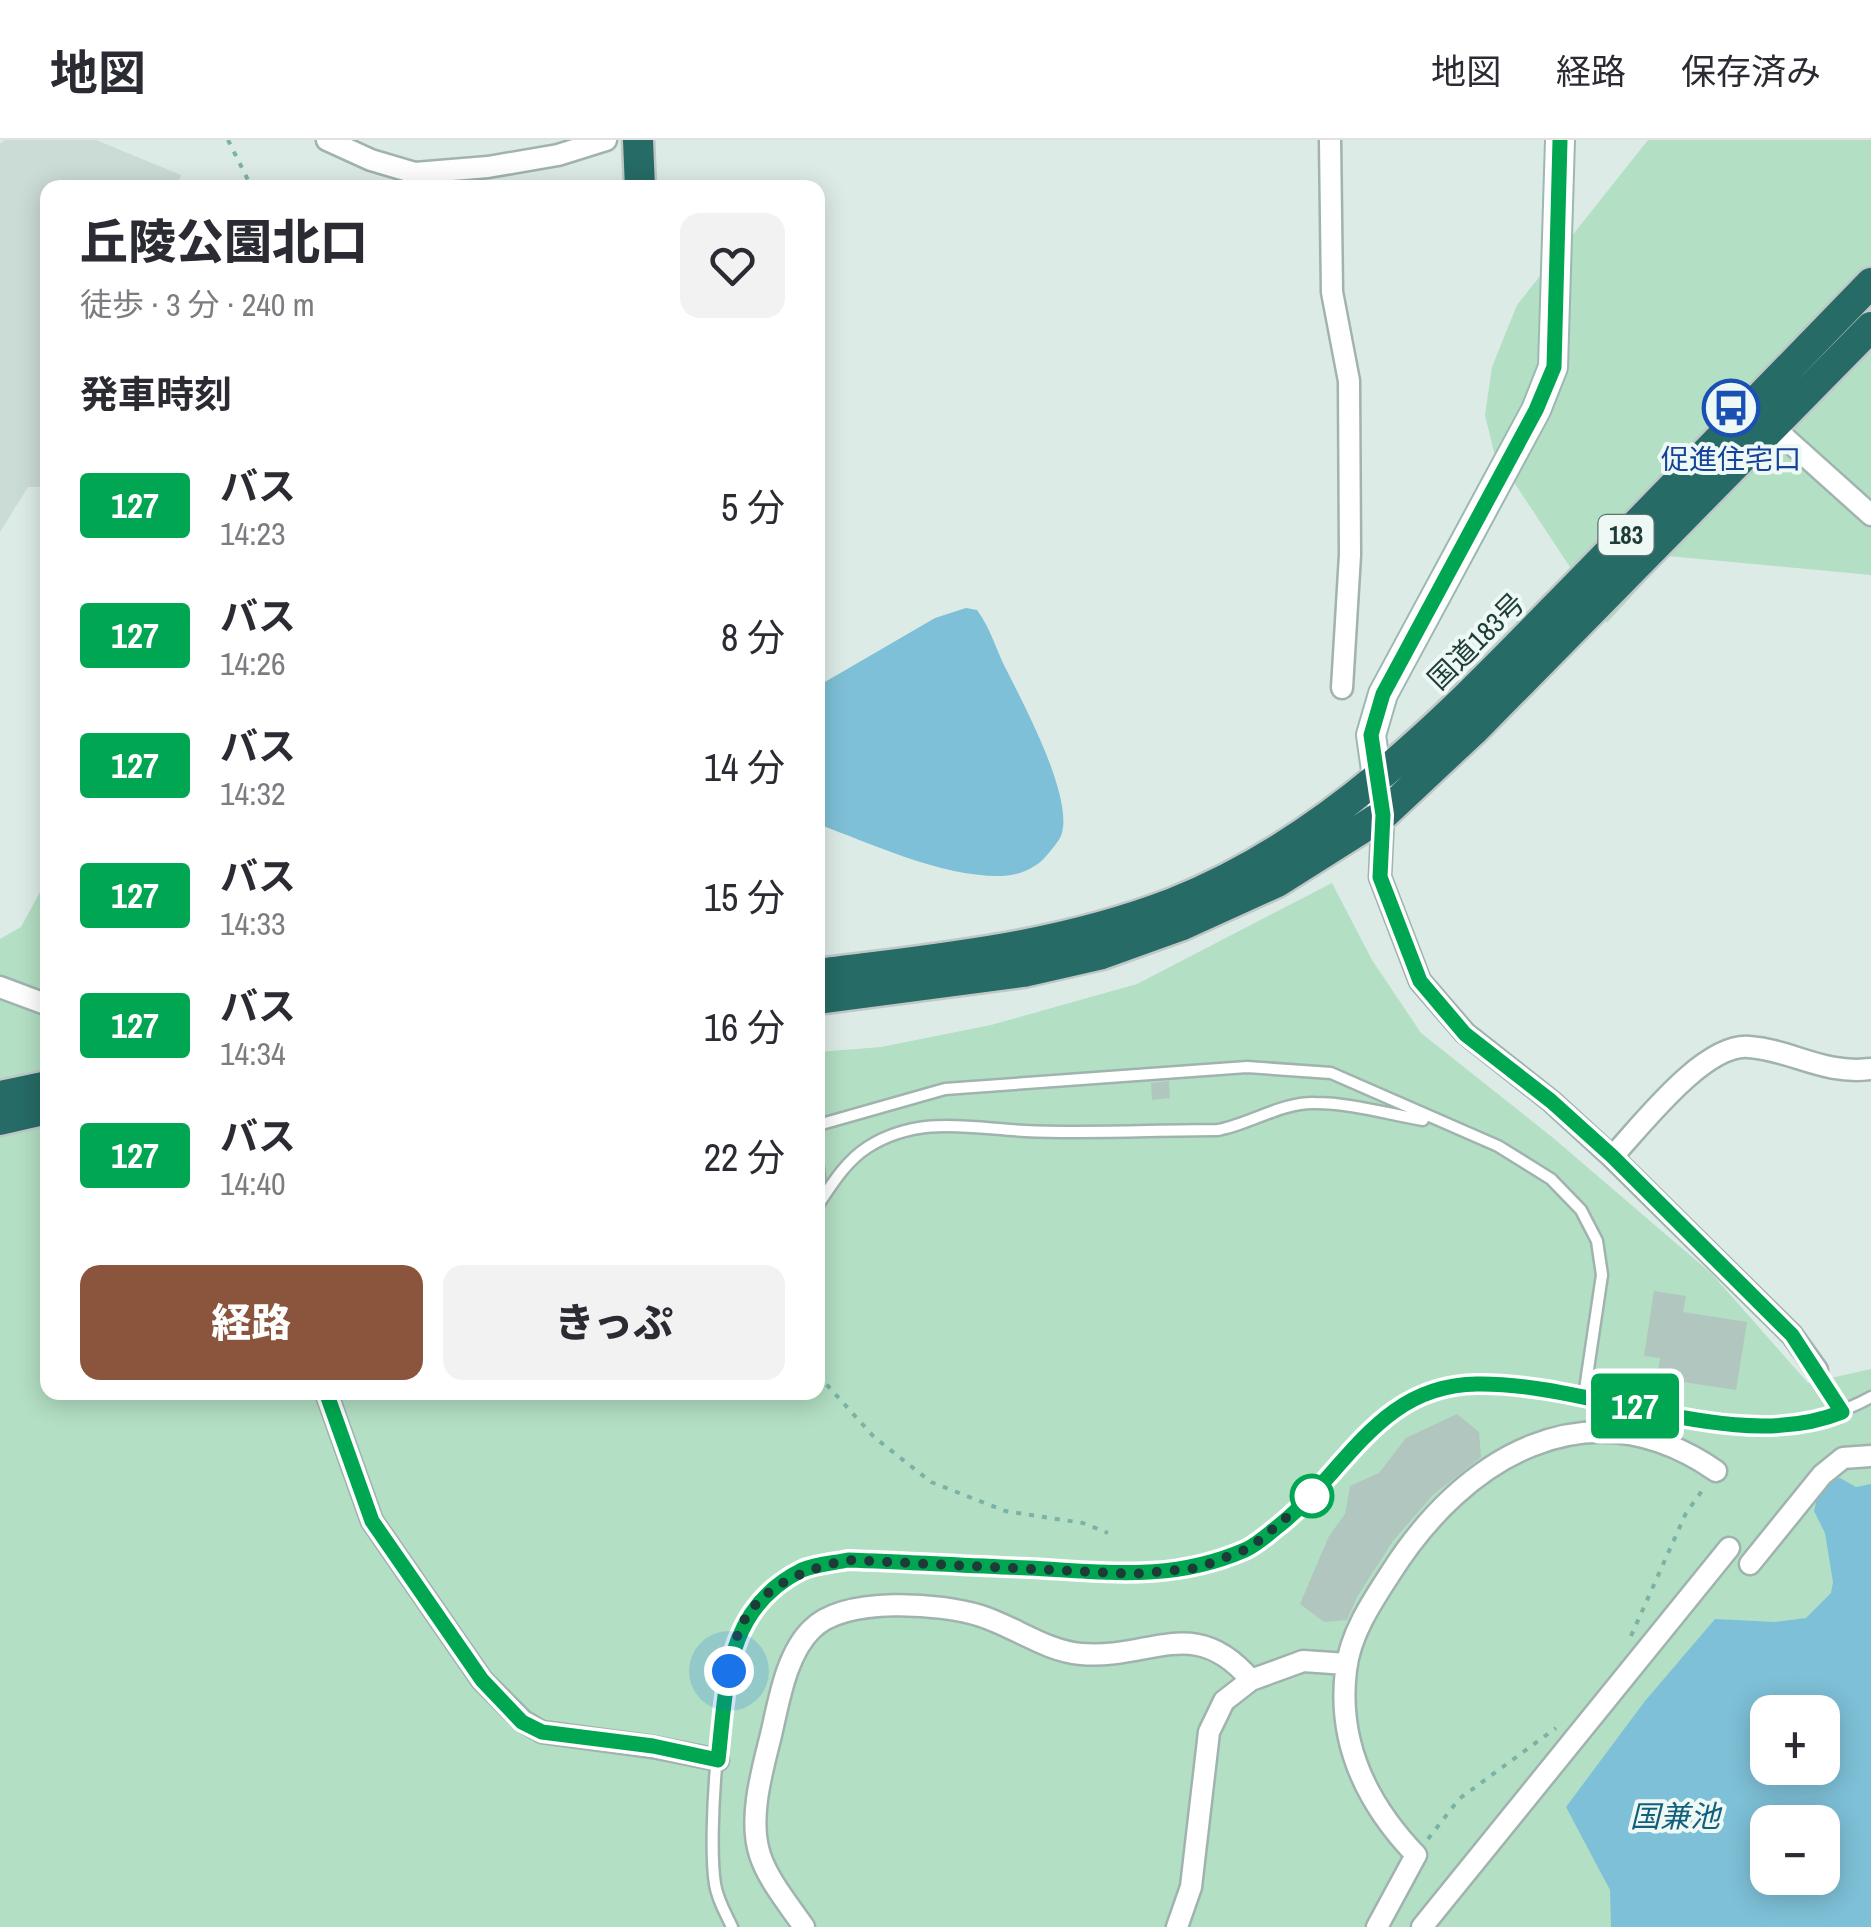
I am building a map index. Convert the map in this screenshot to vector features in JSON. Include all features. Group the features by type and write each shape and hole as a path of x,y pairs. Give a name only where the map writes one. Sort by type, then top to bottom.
{"highway":[{"path":"638,140 640,180"},
{"name":"国道183号","path":"825,973 1016,949 1095,930 1175,902 1266,859 1376,782 1457,708 1871,282"},
{"name":"183","path":"825,998 1024,972 1102,954 1180,926 1278,882 1383,815 1476,728 1871,327"},
{"path":"0,1096 40,1088"},
{"path":"0,1120 40,1111"}],"street":[{"path":"327,140 371,160 415,173 558,156 606,140"},
{"path":"1330,140 1332,292 1350,381 1350,556 1342,688"},
{"path":"1560,140 1554,367 1536,410 1383,694 1371,735 1383,815 1380,877 1420,981 1465,1034 1551,1101 1612,1156 1792,1335 1816,1370"},
{"path":"1773,427 1871,515"},
{"path":"0,988 40,1002"},
{"path":"1612,1156 1705,1062 1724,1050 1749,1047 1836,1070 1871,1069"},
{"path":"329,1400 372,1521 482,1680 522,1722 542,1732 653,1746 718,1760"},
{"path":"1376,1927 1416,1855 1379,1812 1355,1763 1345,1713 1347,1664 1360,1625 1404,1552 1436,1512 1491,1465 1548,1438 1620,1434 1676,1450 1716,1471"},
{"path":"1750,1564 1822,1475 1843,1458 1871,1456"},
{"path":"1422,1927 1730,1548"},
{"path":"804,1927 761,1860 756,1816 775,1715 792,1661 800,1644 824,1619 890,1606 954,1610 982,1616 1080,1654 1199,1643 1226,1657 1251,1680"},
{"path":"1177,1927 1191,1886 1209,1732 1224,1701 1251,1680 1303,1661 1347,1664"}],"lane":[{"path":"825,1124 945,1088 1248,1067 1331,1074 1498,1146 1551,1179 1582,1210 1597,1240 1602,1275 1584,1396"},
{"path":"825,1194 847,1164 869,1146 915,1128 962,1124 1024,1131 1218,1130 1314,1102 1439,1122"},
{"path":"1816,1370 1842,1412"},
{"path":"732,1927 715,1888 712,1850 729,1671 741,1626 762,1598 804,1569 848,1560 1134,1574 1198,1568 1250,1548 1290,1517 1372,1427 1411,1398 1444,1388 1477,1384 1584,1396 1756,1426 1797,1424 1842,1412 1871,1397"}],"path":[{"path":"228,140 248,180"},
{"path":"825,1383 886,1448 931,1482 1005,1511 1083,1524 1108,1533"},
{"path":"1626,1647 1686,1512 1716,1471"},
{"path":"1416,1855 1459,1799 1560,1726"}],"shaded area":[{"path":"5,140 96,140 181,175 179,180 40,180 40,487 28,487 0,532 0,144"}],"green space":[{"path":"1648,140 1871,140 1871,575 1668,556 1607,623 1494,452 1485,415 1492,367 1517,305"},
{"path":"1332,883 1372,960 1421,1033 1552,1137 1712,1274 1808,1383 1871,1369 1871,1927 0,1927 0,939 21,927 40,892 40,1400 825,1400 825,1051 881,1047 991,1025 1137,984"}],"water":[{"path":"966,608 977,610 1055,777 1061,800 1061,836 1044,859 1020,873 1007,876 955,871 825,827 825,682 935,618"},
{"name":"国兼池","path":"1840,1478 1856,1487 1871,1484 1871,1927 1611,1927 1610,1890 1566,1807 1645,1701 1715,1619 1775,1622 1806,1618 1831,1593 1833,1582 1825,1533 1814,1511 1821,1482"}],"building":[{"path":"1169,1081 1170,1098 1152,1100 1151,1083"},
{"path":"1654,1291 1686,1296 1683,1312 1747,1322 1736,1390 1657,1378 1660,1358 1644,1356"},
{"path":"1457,1414 1479,1432 1481,1457 1433,1495 1393,1541 1347,1620 1324,1622 1300,1604 1329,1536 1345,1514 1350,1486 1379,1473 1406,1438"}],"bus line":[{"name":"127","path":"329,1400 372,1521 482,1680 522,1722 542,1732 653,1746 718,1760 729,1671 741,1626 762,1598 804,1569 848,1560 1134,1574 1198,1568 1250,1548 1290,1517 1390,1410 1411,1398 1444,1388 1477,1384 1537,1390 1756,1426 1797,1424 1842,1412 1792,1335 1612,1156 1551,1101 1465,1034 1420,981 1380,877 1383,815 1371,735 1383,694 1536,410 1554,367 1560,140"}],"place":[{"name":"促進住宅口","path":"1731,408"}],"route":[{"path":"729,1671 741,1626 762,1598 804,1569 848,1560 1134,1574 1198,1568 1250,1548 1312,1496"}]}
